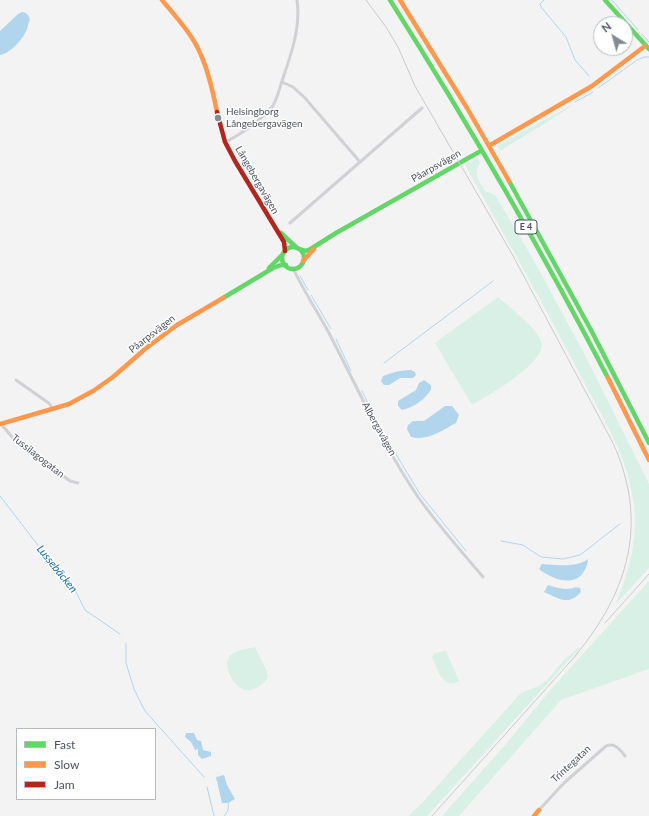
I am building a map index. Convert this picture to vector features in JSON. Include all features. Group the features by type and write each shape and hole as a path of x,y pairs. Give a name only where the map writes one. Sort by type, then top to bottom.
{"main road":[{"name":"Långebergavägen","path":"162,0 182,24 200,54 210,79 225,142 285,243 284,252"},
{"name":"E 4","path":"390,0 448,94 534,241 649,460"},
{"name":"E 4","path":"400,0 468,110 534,225 605,356 649,443"},
{"path":"492,144 592,86 647,48 605,0"},
{"name":"Påarpsvägen","path":"298,248 308,251 336,233 479,152"},
{"name":"Långebergavägen","path":"274,226 298,248"},
{"name":"Påarpsvägen","path":"302,263 319,245"},
{"path":"292,247 298,248 303,255 302,263 298,267 293,268 286,266 283,260 284,252 292,247"},
{"name":"Påarpsvägen","path":"263,274 284,252"},
{"name":"Påarpsvägen","path":"1,424 76,401 102,386 177,325 263,274 283,264 286,266"},
{"name":"Trintegatan","path":"534,816 539,810"}],"street":[{"name":"Långebergavägen","path":"225,142 243,132 272,107 277,98 297,32 297,0"},
{"path":"282,82 293,87 306,98 360,162"},
{"path":"290,224 422,108"},
{"name":"Albergavägen","path":"293,268 380,433 404,474 438,523 483,577"},
{"path":"16,380 50,404 52,409"},
{"name":"Tussilagogatan","path":"1,424 11,436 70,481 78,483"},
{"name":"Trintegatan","path":"539,810 564,783 606,746 610,744 615,746 625,756"}],"green space":[{"path":"575,103 557,116 500,151 497,146"},
{"path":"478,158 480,163 476,174 477,177 485,191 495,195 532,257 586,357 649,484 649,568 615,605 629,566 634,540 635,513 630,483 620,452 598,409 540,299 465,165"},
{"path":"498,297 522,318 538,335 541,341 541,349 536,359 515,378 472,405 435,343"},
{"path":"649,581 649,669 561,700 459,816 442,816 505,745 552,688"},
{"path":"255,647 267,671 268,677 264,683 254,690 242,689 232,679 228,670 227,661 234,653"},
{"path":"579,647 579,649 427,816 408,816 422,803 520,694 539,686 547,680 564,660"},
{"path":"446,651 459,681 453,683 445,681 441,677 432,657 435,653"}],"water":[{"path":"22,12 28,14 30,20 25,33 12,49 0,55 0,31"},
{"path":"411,370 415,372 416,375 413,378 400,378 389,385 384,385 381,381 383,376 394,372"},
{"path":"424,380 431,385 431,390 418,403 402,410 398,406 398,401 416,390 419,383"},
{"path":"445,406 452,406 459,415 456,423 440,432 423,438 411,437 407,429 408,425 413,421 424,421"},
{"path":"588,559 585,569 581,575 575,579 561,580 546,574 539,569 542,564 572,565"},
{"path":"548,585 565,589 576,587 580,588 581,592 572,599 559,599 544,592"},
{"path":"186,733 194,733 197,740 201,741 203,750 211,752 211,756 202,759 198,755 198,749 195,750 191,742 185,737"},
{"path":"224,775 227,785 235,799 228,803 222,803 216,777"}],"waterway":[{"path":"544,0 540,4 541,7 566,37 575,60 589,76"},
{"path":"612,0 638,30"},
{"path":"642,34 649,42"},
{"path":"598,88 637,60 644,57 649,57"},
{"path":"575,102 593,92"},
{"path":"300,276 308,290"},
{"path":"384,363 493,281"},
{"path":"311,295 331,329"},
{"path":"336,339 351,371"},
{"path":"362,391 382,431 420,494 466,551"},
{"name":"Lussebäcken","path":"0,496 57,570 74,588 85,610 120,634"},
{"path":"501,541 523,545 541,557 563,559 580,555 620,524"},
{"name":"Lussebäcken","path":"126,643 126,663 134,689 145,711 204,777"},
{"name":"Lussebäcken","path":"207,787 214,816"},
{"path":"224,816 228,810 228,803"}],"railway":[{"path":"366,0 386,27 398,47 415,86 512,254 613,443 624,472 630,501 631,528 628,555 620,581 609,607 594,631 575,656"},
{"path":"605,623 649,574"},
{"path":"432,816 578,653"}],"traffic: fast":[{"path":"390,0 448,93 503,187 557,282 608,378"},
{"path":"605,0 649,49"},
{"path":"299,249 305,251 309,250 336,233 479,152"},
{"path":"509,181 591,330 649,443"},
{"path":"281,233 296,247"},
{"path":"293,247 297,248 303,254 304,258 303,262 297,268 293,269 289,268 283,262 282,258 283,254 289,248 293,247"},
{"path":"269,268 283,254"},
{"path":"223,298 273,268 286,265"}],"traffic: slow":[{"path":"162,0 184,26 198,48 209,76 217,112"},
{"path":"400,0 467,108 509,181"},
{"path":"492,144 592,86 645,46"},
{"path":"303,261 314,249"},
{"path":"0,424 69,404 93,391 113,377 145,349 177,325 223,298"},
{"path":"608,378 649,460"},
{"path":"534,816 539,810"}],"traffic: jam":[{"path":"217,112 225,142 284,242 285,251"}],"place":[{"name":"Helsingborg Långebergavägen","path":"218,118"}]}
